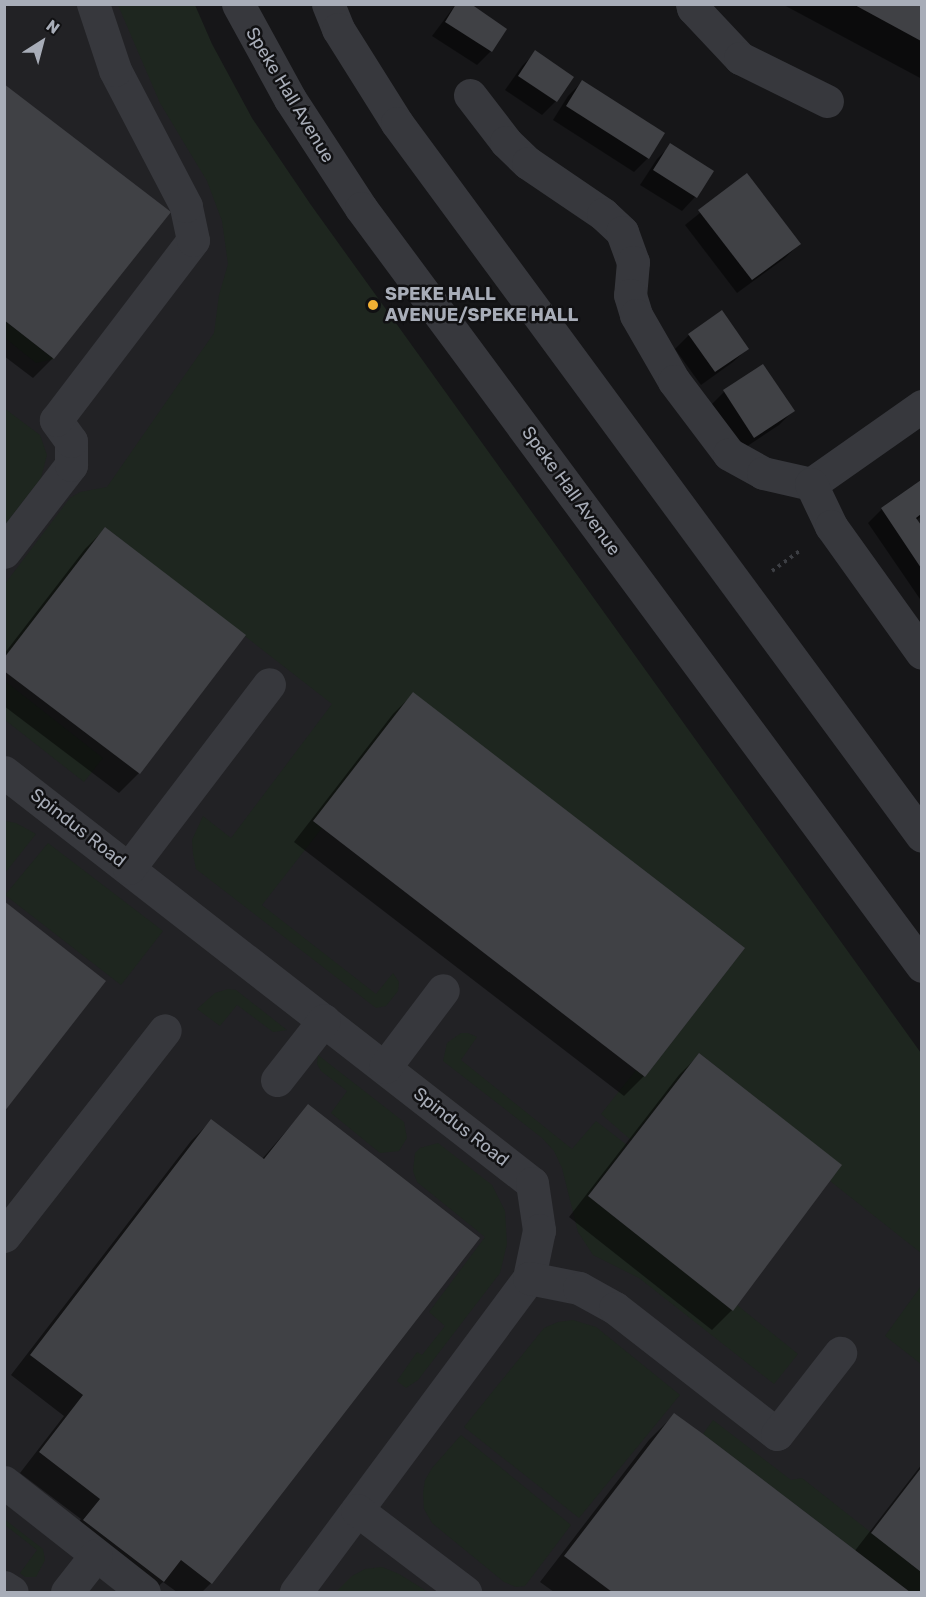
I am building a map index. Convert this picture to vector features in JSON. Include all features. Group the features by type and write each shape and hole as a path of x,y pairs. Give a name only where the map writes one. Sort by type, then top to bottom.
{"street":[{"path":"4,552 71,465 71,441 56,420 193,240 186,206 115,70 93,4"},
{"name":"Speke Hall Avenue","path":"238,4 290,99 361,208 921,966"},
{"path":"328,4 338,29 397,123 921,836"},
{"path":"692,4 693,8 740,58 827,101"},
{"path":"470,95 494,128 528,163 603,214 622,232 633,262 630,295 636,315 674,381 729,454 763,473 811,484 921,406"},
{"path":"811,484 831,526 921,653"},
{"path":"129,868 269,684"},
{"name":"Spindus Road","path":"4,772 532,1183 539,1230 529,1278 296,1593"},
{"path":"385,1067 443,990"},
{"path":"278,1080 324,1020"},
{"path":"4,1236 165,1030"},
{"path":"529,1278 579,1288 615,1308 777,1434 840,1353"},
{"path":"4,1482 144,1593"},
{"path":"357,1510 465,1593"},
{"path":"67,1593 96,1555"},
{"path":"4,1587 12,1593"}],"path":[{"path":"743,593 831,526"}],"shaded area":[{"path":"5,5 173,5 224,106 921,1084 921,1592 5,1592"},
{"path":"118,5 195,5 212,44 252,118 311,205 921,1053 921,1253 830,1181 841,1165 699,1053 631,1140 601,1114 636,1070 645,1077 745,948 413,693 314,821 322,828 262,905 376,994 393,973 399,982 398,991 386,1006 376,1008 196,869 193,854 192,840 203,816 231,838 332,704 105,527 5,658 4,585 70,498 80,492 107,487 214,333 219,295 228,264 222,221 207,181 160,103"},
{"path":"4,320 54,359 36,363 5,338"},
{"path":"4,408 40,435 47,455 41,478 4,526"},
{"path":"5,681 103,758 84,782 5,720"},
{"path":"5,821 16,823 36,834 5,873"},
{"path":"48,843 163,931 121,985 5,895"},
{"path":"228,989 236,990 287,1030 273,1032 237,1005 220,1026 197,1009 215,993"},
{"path":"461,1033 477,1037 461,1060 572,1149 596,1121 627,1145 588,1196 732,1310 737,1305 798,1354 774,1384 639,1278 593,1255 578,1232 562,1168 554,1151 542,1138 443,1061 447,1043"},
{"path":"318,1055 404,1122 407,1138 399,1151 380,1153 331,1113 347,1091 321,1071 317,1064"},
{"path":"438,1143 492,1185 505,1211 507,1244 500,1273 418,1380 406,1388 397,1381 417,1352 422,1355 445,1326 429,1312 485,1237 417,1182 413,1171 415,1153 420,1148"},
{"path":"921,1286 921,1364 885,1336"},
{"path":"573,1320 596,1327 680,1395 579,1518 464,1427 544,1328 558,1322"},
{"path":"713,1420 791,1480 802,1478 921,1572 921,1592 910,1592 703,1434"},
{"path":"461,1435 571,1525 525,1586 516,1587 504,1582 432,1523 424,1509 425,1480 432,1468"},
{"path":"4,1519 43,1549 45,1560 36,1577 25,1577 20,1573 37,1550 5,1525"},
{"path":"382,1567 399,1574 428,1592 336,1592 352,1576 365,1569"}],"building":[{"path":"456,4 471,4 507,29 492,52 445,22"},
{"path":"853,4 921,4 921,41"},
{"path":"535,50 574,77 557,102 518,76"},
{"path":"582,80 665,133 649,159 566,106"},
{"path":"4,84 171,212 54,359 4,320"},
{"path":"670,143 714,171 697,198 653,170"},
{"path":"747,173 801,244 752,280 698,210"},
{"path":"722,310 749,349 715,372 688,334"},
{"path":"763,364 795,411 754,438 723,390"},
{"path":"921,480 921,514 916,518 921,525 921,568 881,508"},
{"path":"105,527 246,635 140,774 4,671 4,658"},
{"path":"413,692 745,948 645,1077 313,821"},
{"path":"4,901 106,981 4,1112"},
{"path":"699,1053 842,1165 733,1311 588,1196"},
{"path":"308,1104 480,1238 212,1584 181,1560 164,1582 83,1520 100,1499 39,1452 83,1395 30,1355 211,1119 264,1159"},
{"path":"674,1413 910,1592 612,1592 564,1556"},
{"path":"921,1468 921,1572 871,1533"}],"place":[{"name":"SPEKE HALL AVENUE/SPEKE HALL","path":"373,305"}]}
